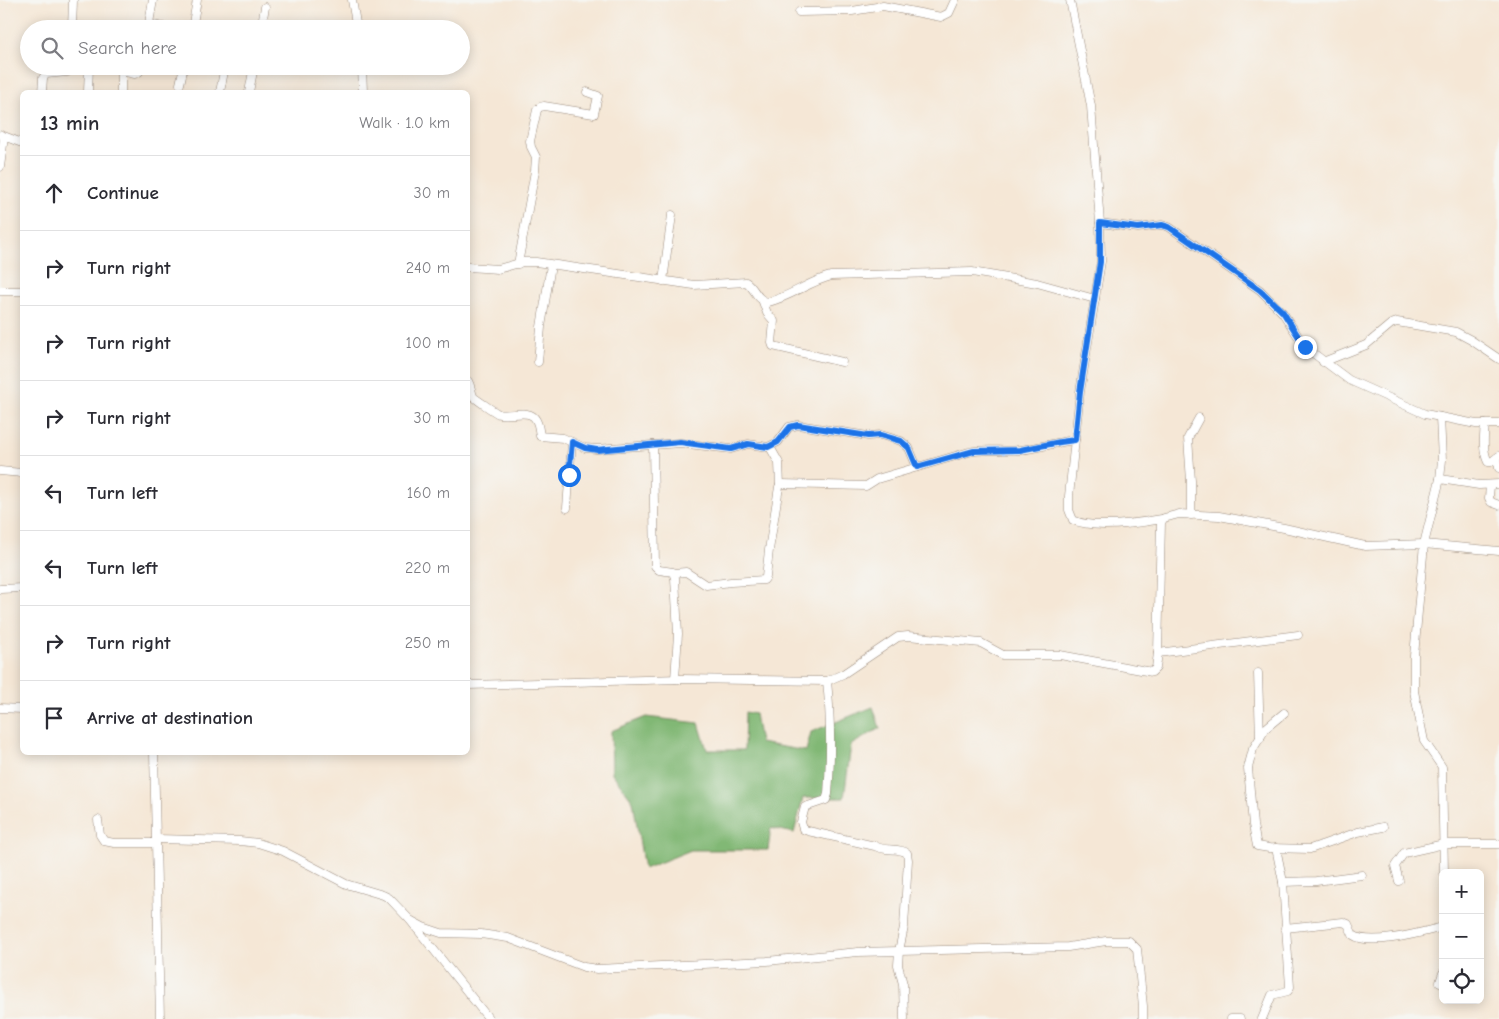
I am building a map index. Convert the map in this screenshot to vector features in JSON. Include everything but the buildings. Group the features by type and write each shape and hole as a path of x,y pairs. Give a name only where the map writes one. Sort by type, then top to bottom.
{"street":[{"path":"72,20 73,0"},
{"path":"149,20 153,0"},
{"path":"194,20 197,0"},
{"path":"352,0 355,20"},
{"path":"799,12 852,11 883,6 941,17 949,14 955,0"},
{"path":"1070,0 1091,106 1100,223 1100,262 1080,392 1069,505 1073,520 1084,523 1118,525 1162,519 1172,515 1219,516 1365,546 1424,544 1499,550"},
{"path":"263,20 265,7"},
{"path":"42,90 43,78 45,75"},
{"path":"88,90 89,75"},
{"path":"121,75 121,90"},
{"path":"180,84 182,75"},
{"path":"220,90 223,75"},
{"path":"249,90 252,75"},
{"path":"362,75 363,90"},
{"path":"518,264 535,171 536,157 530,141 537,110 544,106 594,114 598,96 587,92"},
{"path":"0,167 2,136 20,142"},
{"path":"662,282 672,215"},
{"path":"1100,223 1138,228 1162,225 1169,227 1260,290 1283,312 1305,347 1349,380 1425,414 1485,424 1499,424"},
{"path":"470,267 498,269 530,262 662,282 703,285 746,282 763,302 767,313 774,321 773,346 842,362"},
{"path":"538,362 541,327 551,264"},
{"path":"763,302 775,301 831,276 878,276 956,272 972,272 1037,283 1095,300"},
{"path":"0,291 20,291"},
{"path":"1323,362 1366,345 1391,324 1397,322 1456,332 1499,359"},
{"path":"470,387 474,398 495,412 501,414 528,414 536,420 540,436 563,438 585,448 597,450 680,442 731,449 748,444 770,447 779,462 780,485 764,580 706,585 686,572 674,573 659,570 656,566 653,445"},
{"path":"1440,417 1442,460 1440,479 1424,544 1414,656 1414,691 1424,740 1442,767 1444,869"},
{"path":"1191,515 1188,438 1199,418"},
{"path":"1485,424 1484,448 1486,458 1490,462 1498,457 1499,468"},
{"path":"768,447 778,442 790,427 798,425 868,436 880,435 907,445 917,467"},
{"path":"780,485 785,483 864,487 875,479 974,451 1020,450 1075,440"},
{"path":"568,508 572,442"},
{"path":"0,471 20,472"},
{"path":"1440,479 1490,485 1499,484"},
{"path":"1490,485 1489,498 1491,502 1499,505"},
{"path":"470,685 675,679 827,681 843,674 892,641 904,636 981,643 1003,655 1060,655 1152,672 1156,668 1158,653 1158,584 1162,519"},
{"path":"674,573 678,634 675,679"},
{"path":"0,588 20,588"},
{"path":"1158,653 1298,635"},
{"path":"1258,673 1260,739"},
{"path":"827,681 831,749 828,794 826,800 805,807 801,822 803,829 808,831 881,849 906,852 908,860 904,927 898,965 903,984 904,1019"},
{"path":"0,708 20,709"},
{"path":"1284,713 1266,728 1253,749 1248,768 1256,846 1310,849 1358,832 1383,827"},
{"path":"154,755 160,1019"},
{"path":"98,820 100,835 104,841 114,843 240,841 274,847 346,884 389,898 410,920 488,1019"},
{"path":"1399,881 1395,866 1404,853 1444,844 1499,844"},
{"path":"1262,1019 1272,995 1288,991 1290,988 1283,882 1276,848"},
{"path":"1283,882 1316,881 1362,875"},
{"path":"410,920 441,933 481,934 508,938 587,968 767,961 899,950 1068,947 1106,941 1129,941 1137,950 1143,1019"},
{"path":"1285,928 1343,922 1348,924 1353,935 1362,939 1396,937 1439,928"},
{"path":"1231,1019 1240,1019"}],"green space":[{"path":"873,707 880,728 851,745 844,798 803,798 794,833 771,828 768,850 691,850 644,869 633,801 612,773 611,731 646,717 699,723 707,750 744,750 745,712 755,714 760,743 806,751 811,732"}],"route":[{"path":"569,475 572,442 585,448 597,450 680,442 731,449 745,444 768,447 775,445 790,427 798,425 868,436 880,435 901,441 909,448 917,467 974,451 1011,451 1075,440 1080,392 1100,262 1100,223 1138,228 1162,225 1169,227 1260,290 1283,312 1305,347"}]}
